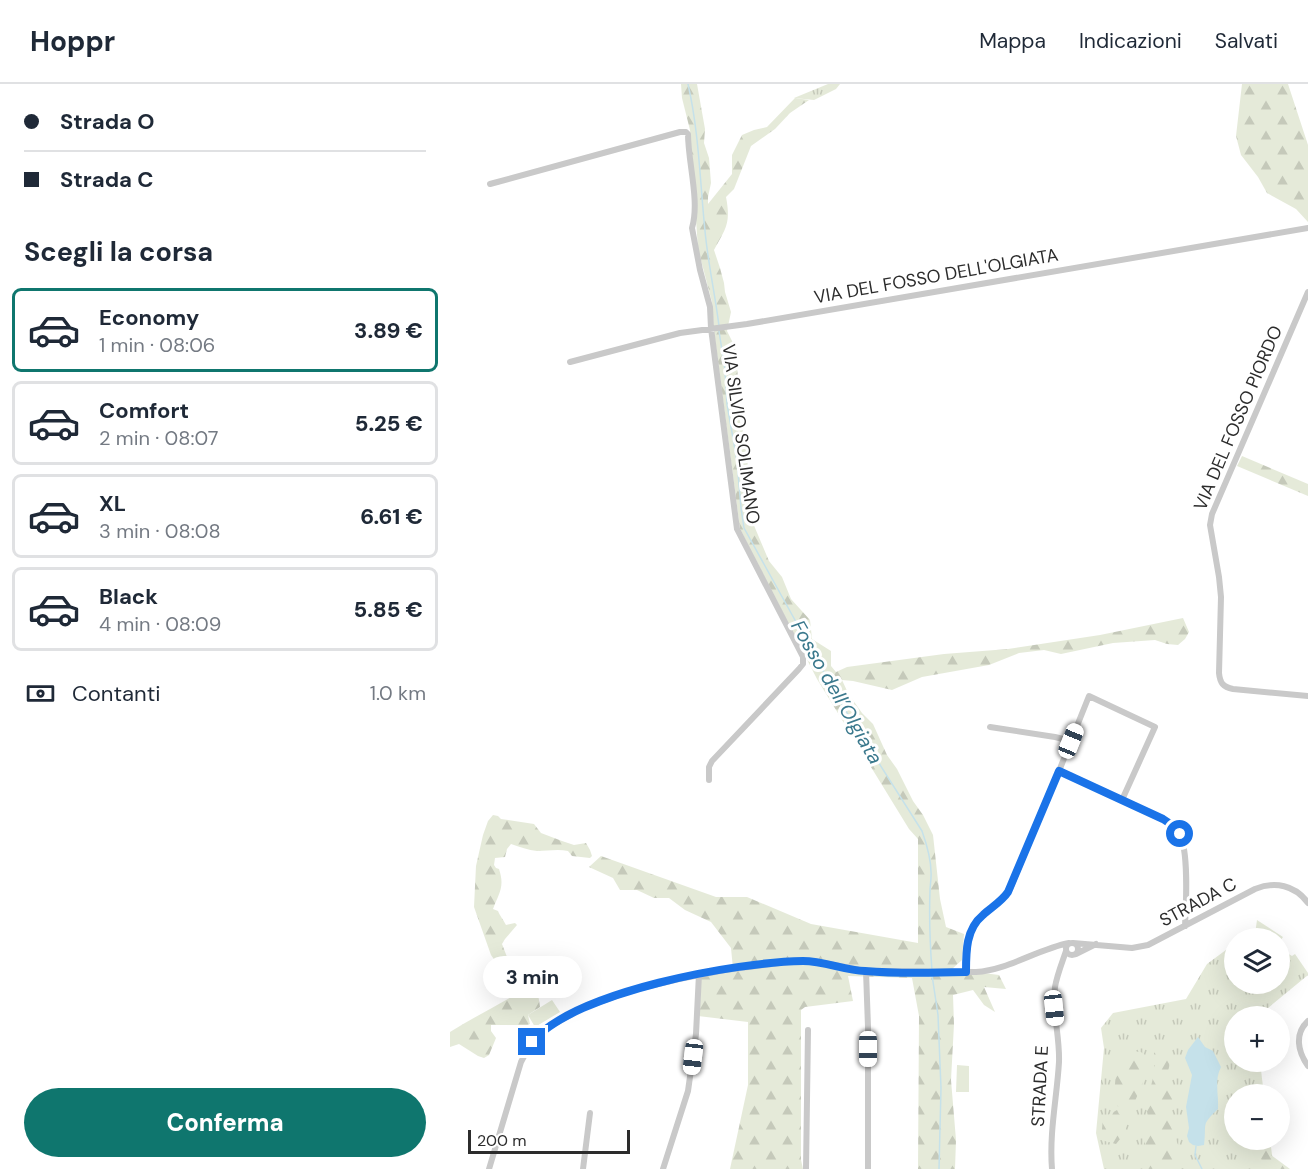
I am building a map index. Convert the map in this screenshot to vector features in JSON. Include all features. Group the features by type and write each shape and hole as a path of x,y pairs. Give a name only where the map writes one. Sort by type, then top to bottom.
{"street":[{"path":"490,184 686,132 694,199 692,228 700,270 716,328"},
{"name":"VIA DEL FOSSO DELL'OLGIATA","path":"570,362 680,333 747,324 1308,228"},
{"name":"VIA DEL FOSSO PIORDO","path":"1308,292 1210,522 1221,590 1219,673 1221,683 1233,689 1308,696"},
{"name":"VIA SILVIO SOLIMANO","path":"709,780 709,767 712,761 799,669 804,660 737,529 716,328"},
{"path":"966,972 972,926 1008,892 1089,696 1155,727 1122,800"},
{"path":"990,727 1071,741"},
{"path":"1059,771 1168,822 1180,834 1184,846 1186,879 1185,926"},
{"name":"STRADA C","path":"489,1169 521,1062 530,1045 541,1033 565,1017 633,990 699,974 804,961 866,972 981,972 1055,946 1097,944 1139,947 1159,940 1265,885 1276,884 1299,892 1308,903"},
{"path":"1061,969 1065,962 1076,954 1078,948 1076,944 1069,947 1070,955 1076,954"},
{"name":"STRADA C","path":"1076,954 1097,944"},
{"name":"STRADA E","path":"1052,1169 1059,1052 1054,1000 1056,980 1069,947"},
{"path":"866,972 868,1169"},
{"path":"663,1169 688,1091 696,1034 699,974"},
{"path":"1308,1021 1300,1031 1299,1039 1302,1056 1308,1066"},
{"path":"806,1169 808,1030"},
{"path":"583,1169 590,1113"}],"green space":[{"path":"681,84 697,84 705,129 704,143 709,158 711,183 708,204 732,174 732,155 742,135 767,127 795,98 809,100 751,146 734,189 726,197 728,219 714,250 731,312 727,331 735,347 739,387 733,399 747,454 750,516 769,561 782,577 791,599 810,620 812,639 831,651 831,666 836,672 847,667 944,654 1008,649 1100,635 1183,618 1189,632 1178,645 1155,640 1113,643 1061,654 1044,650 1019,653 989,665 922,677 892,690 842,680 862,713 873,724 887,755 933,835 940,899 946,927 964,934 962,960 952,969 999,975 1006,989 984,987 995,1012 984,1005 973,990 953,995 951,1080 956,1140 955,1169 918,1169 919,1016 912,978 848,976 853,1001 805,1007 801,1010 801,1160 803,1169 730,1169 748,1085 748,1022 698,1016 699,974 733,969 731,948 711,922 685,910 669,898 654,898 637,890 620,890 613,878 589,867 601,856 716,897 747,897 811,924 918,943 918,839 909,829 817,679 740,529 712,302 698,249 690,130"},
{"path":"828,84 840,84 836,89 814,100 794,98"},
{"path":"1242,84 1288,84 1308,145 1308,222 1296,209 1267,193 1241,155 1236,136"},
{"path":"1242,456 1308,484 1308,496 1237,466"},
{"path":"493,815 501,819 534,824 541,833 574,845 586,843 592,856 590,858 572,856 564,850 534,851 511,844 505,857 495,858 494,865 499,869 501,885 493,909 498,911 506,925 515,923 517,925 502,944 512,970 525,981 530,976 537,991 540,1007 528,1015 530,1024 523,1027 520,1025 491,1025 491,1031 496,1038 489,1055 484,1058 459,1044 450,1047 450,1032 513,996 514,989 491,955 474,907 476,866 483,835"},
{"path":"1257,920 1269,928 1256,928"},
{"path":"1224,951 1224,994 1285,994 1270,1006 1224,1006 1224,1072 1261,1072 1263,1084 1224,1084 1224,1150 1271,1150 1274,1169 1104,1169 1096,1133 1104,1048 1101,1028 1113,1013 1186,999 1207,964"},
{"path":"1295,954 1308,975 1290,990 1290,955"},
{"path":"552,1000 560,1012 535,1027 528,1015"},
{"path":"1159,1049 1169,1059 1165,1077 1169,1079 1177,1092 1167,1105 1173,1119 1173,1127 1171,1127 1173,1131 1169,1133 1171,1138 1176,1140 1182,1163 1180,1167 1184,1169 1148,1169 1147,1167 1145,1157 1153,1154 1147,1149 1144,1141 1146,1131 1155,1130 1148,1117 1146,1106 1155,1065 1154,1053"},
{"path":"1129,1051 1141,1052 1147,1057 1145,1077 1133,1106 1124,1111 1111,1101 1114,1096 1117,1060"},
{"path":"957,1065 969,1066 969,1092 956,1092"},
{"path":"1117,1110 1127,1121 1125,1133 1116,1144 1101,1140 1103,1118"},
{"path":"1258,1150 1271,1150 1271,1155 1290,1169 1265,1169"}],"water":[{"path":"1198,1037 1205,1047 1213,1051 1221,1067 1217,1082 1218,1109 1206,1122 1204,1145 1198,1146 1189,1142 1187,1136 1189,1128 1186,1107 1192,1075 1185,1058"}],"waterway":[{"path":"688,84 697,139 706,243 719,326"},
{"name":"Fosso dell’Olgiata","path":"719,331 744,528 842,705 922,831 931,865 932,971"},
{"name":"Fosso dell’Olgiata","path":"932,975 938,1015 941,1088 939,1169"},
{"path":"1196,1146 1195,1155 1202,1169"}],"route":[{"path":"532,1042 553,1023 593,1004 633,990 699,974 804,961 866,972 966,972 969,934 972,926 1008,892 1059,771 1163,819 1180,834"}]}
